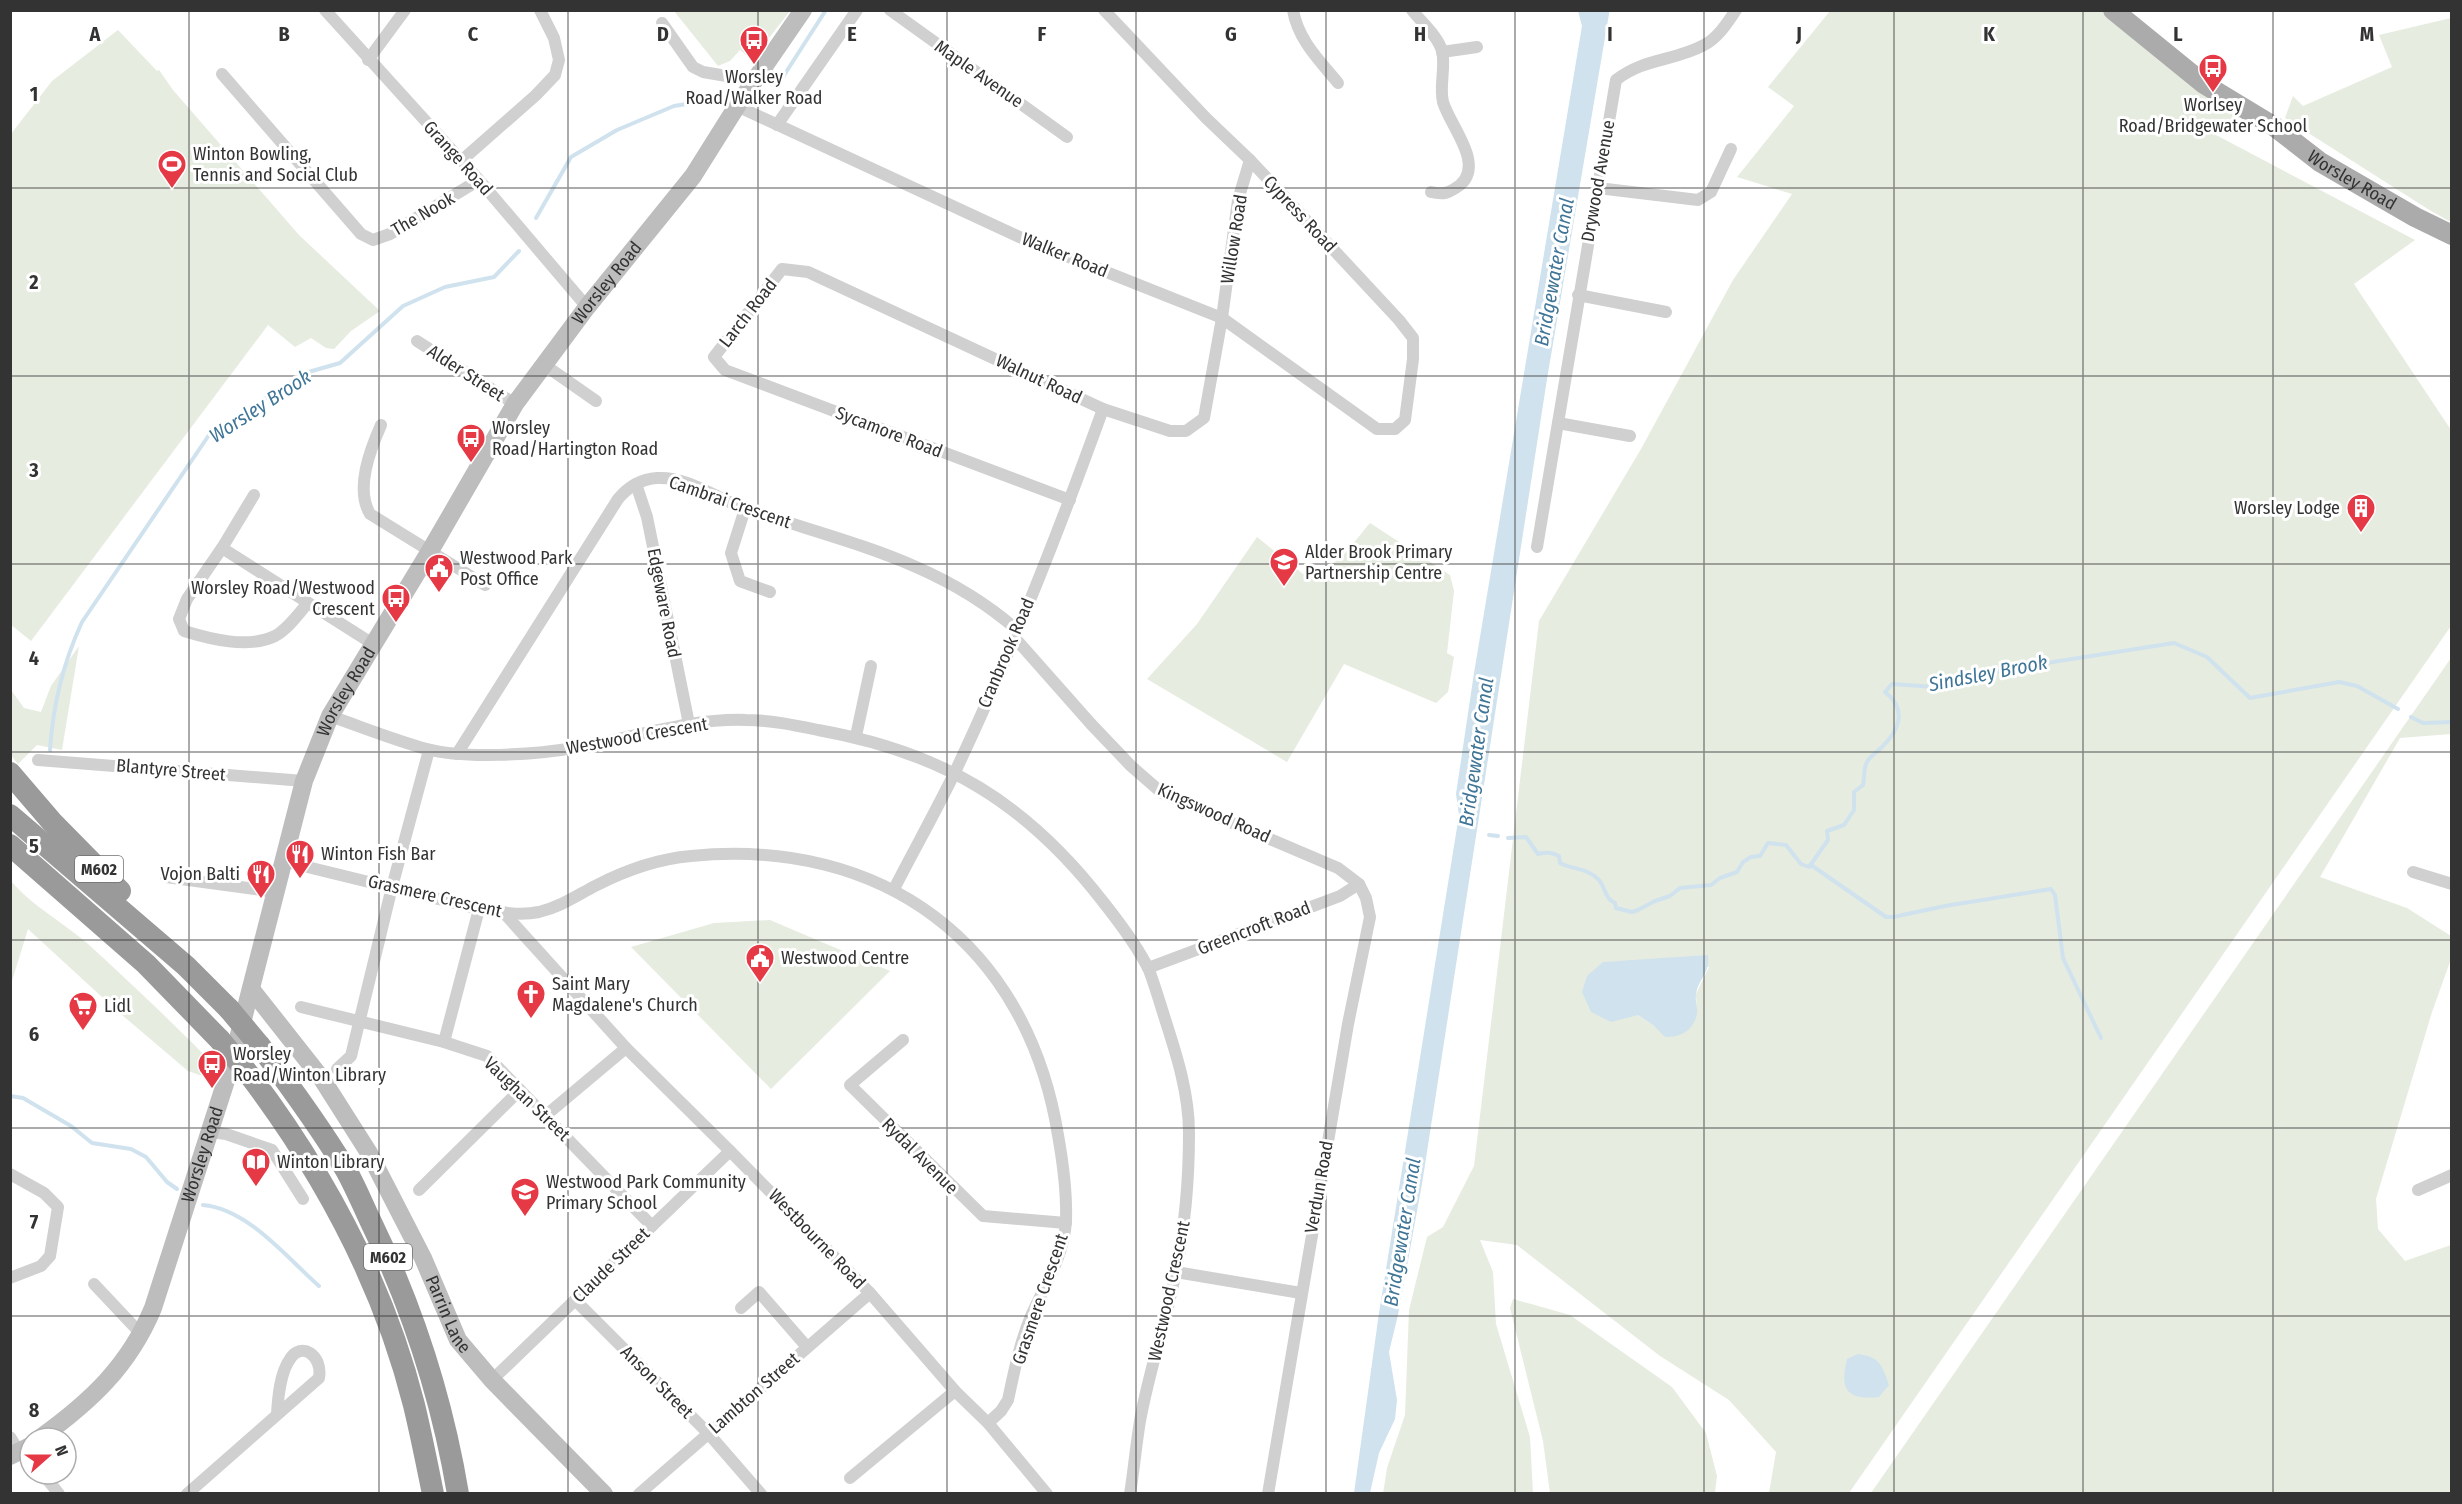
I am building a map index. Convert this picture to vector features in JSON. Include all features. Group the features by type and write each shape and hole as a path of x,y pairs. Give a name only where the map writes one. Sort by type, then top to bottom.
{"highway":[{"name":"M602","path":"10,773 52,822 134,905 186,966"},
{"name":"M602","path":"10,815 186,966 229,1009 293,1091 346,1172 391,1263 425,1356 450,1445 458,1494"},
{"name":"M602","path":"16,852 146,964 220,1040 251,1077 300,1147 322,1184 367,1273 400,1359 414,1403 433,1494"}],"main road":[{"name":"Worsley Road","path":"54,1426 104,1385 142,1335 211,1132 251,989 304,781 330,716 430,551 515,404 546,366 587,307 693,176 737,106 803,10"},
{"name":"Worsley Road","path":"2112,10 2204,84 2275,127 2320,162 2451,235"},
{"name":"Parrin Lane","path":"251,989 322,1079 369,1153 423,1258 458,1340 492,1380 600,1492"}],"street":[{"name":"Grange Road","path":"325,10 479,180 587,307"},
{"path":"368,60 405,10"},
{"path":"461,161 536,95 555,75 559,60 554,38 540,10"},
{"path":"777,125 857,10"},
{"name":"Maple Avenue","path":"890,10 1067,137"},
{"name":"Cypress Road","path":"1104,10 1206,118 1250,160 1400,320 1413,338 1413,359 1405,420 1395,429 1377,429"},
{"path":"1293,10 1300,33 1312,52 1338,83"},
{"path":"1412,10 1436,40 1442,52 1443,99 1450,121 1465,145 1469,171 1464,182 1451,193 1431,192"},
{"name":"Drywood Avenue","path":"1537,547 1616,80 1630,69 1704,45 1719,33 1736,10"},
{"path":"662,24 693,67 703,72 756,81"},
{"path":"1442,52 1477,47"},
{"name":"The Nook","path":"222,74 361,234 373,240 390,234 479,180"},
{"name":"Walker Road","path":"737,106 1026,240 1222,318 1377,429"},
{"path":"1598,188 1698,200 1711,192 1731,149"},
{"name":"Willow Road","path":"1222,318 1238,200 1250,160"},
{"name":"Walnut Road","path":"782,269 808,272 1103,409 1170,431 1186,431 1204,418 1222,318"},
{"name":"Larch Road","path":"714,357 782,269"},
{"path":"1578,295 1666,312"},
{"name":"Alder Street","path":"417,341 515,404"},
{"name":"Sycamore Road","path":"714,357 725,370 1070,500"},
{"path":"546,366 596,401"},
{"name":"Cranbrook Road","path":"894,889 955,772 1070,500 1103,409"},
{"path":"1558,423 1630,436"},
{"path":"381,425 363,489 366,507 370,514 485,585"},
{"name":"Cambrai Crescent","path":"636,484 648,479 670,479 697,486 745,509 905,560 971,594 1015,634"},
{"path":"457,754 618,499 636,484"},
{"name":"Edgeware Road","path":"636,484 647,517 689,724"},
{"path":"254,495 222,548 187,599 179,619 184,631 203,637 253,643 275,635 289,625 308,603"},
{"path":"745,509 731,553 740,581 770,592"},
{"path":"222,548 373,644"},
{"name":"Kingswood Road","path":"1015,634 1090,724 1139,774 1162,793 1338,868 1359,884"},
{"path":"856,736 871,666"},
{"name":"Westwood Crescent","path":"330,716 429,750 457,754 553,751 689,724 746,720 785,724 856,736 895,747 955,772 1007,804 1030,823 1085,879 1111,912 1148,968 1175,1048 1187,1102 1189,1131 1186,1197 1176,1272 1140,1420 1130,1494"},
{"path":"337,1069 351,1056 392,887 429,750"},
{"name":"Blantyre Street","path":"38,760 304,781"},
{"name":"Grasmere Crescent","path":"283,861 479,909 504,913 526,913 552,908 641,865 669,858 761,854 825,863 854,872 894,889 946,925 969,945 1029,1034 1045,1074 1055,1114 1062,1161 1066,1222 1062,1245 1030,1318 1008,1400 1001,1411 988,1423"},
{"path":"2413,872 2451,884"},
{"path":"166,878 276,892"},
{"name":"Greencroft Road","path":"1148,968 1340,896 1359,884"},
{"name":"Verdun Road","path":"1268,1494 1346,1034 1370,917 1366,898 1359,884"},
{"path":"444,1042 479,909"},
{"name":"Westbourne Road","path":"504,913 626,1048 870,1293 955,1391 988,1423 1047,1494"},
{"name":"Vaughan Street","path":"301,1007 444,1042 487,1056 652,1226"},
{"name":"Rydal Avenue","path":"903,1040 850,1085 983,1216 1066,1222"},
{"path":"545,1116 626,1048"},
{"path":"419,1190 520,1090"},
{"path":"211,1132 226,1134 272,1150 303,1199"},
{"name":"Claude Street","path":"492,1380 730,1150"},
{"path":"10,1174 44,1193 58,1207 50,1256 41,1266 10,1278"},
{"path":"2418,1190 2451,1175"},
{"path":"1176,1272 1301,1293"},
{"path":"94,1284 142,1335"},
{"path":"741,1308 759,1292 807,1347"},
{"name":"Lambton Street","path":"639,1494 870,1293"},
{"name":"Anson Street","path":"575,1300 708,1433 761,1494"},
{"path":"187,1494 319,1378 318,1359 310,1353 299,1351 291,1356 285,1368 277,1414"},
{"path":"850,1479 955,1391"}],"shaded area":[{"path":"674,11 790,11 752,60 740,50 730,61 718,66"},
{"path":"1830,11 2117,11 2242,117 2199,126 2415,240 2354,284 2451,430 2451,626 1849,1493 1769,1493 1776,1452 1729,1400 1660,1356 1517,1245 1480,1240 1493,1272 1496,1324 1530,1437 1533,1493 1383,1494 1387,1468 1405,1415 1409,1310 1427,1237 1443,1227 1474,1166 1539,621 1641,449 1733,280 1792,194 1737,177 1794,106 1768,87","holes":["1650,961 1709,967 1696,994 1697,1014 1665,1036 1638,1015 1603,962"]},
{"path":"2452,18 2451,222 2285,118 2293,96 2303,106 2392,67 2379,35"},
{"path":"118,30 157,71 159,70 173,90 299,235 380,311 351,331 334,349 326,348 311,338 295,347 268,325 31,641 10,624 11,134 52,81"},
{"path":"1370,523 1450,575 1454,591 1447,653 1454,657 1448,692 1436,703 1344,664 1287,762 1147,679 1197,624 1257,537 1303,574 1335,562"},
{"path":"79,646 62,750 37,745 18,764 11,755 11,690 24,708 41,712 51,686"},
{"path":"2451,658 2451,734 2400,738 2320,877 2407,908 2451,936 2451,959 2432,1012 2376,1199 2378,1229 2405,1261 2451,1245 2451,1493 1871,1493"},
{"path":"10,880 28,898 88,944 169,1020 217,1068 214,1080 188,1071 115,1009 28,929 11,984"},
{"path":"770,920 890,971 771,1089 631,947 714,923"},
{"path":"1513,1299 1570,1315 1672,1387 1706,1433 1717,1476 1715,1493 1550,1493 1543,1441 1510,1308"}],"water":[{"name":"Bridgewater Canal","path":"1578,11 1609,11 1609,14 1547,379 1422,1184 1389,1352 1397,1400 1395,1419 1379,1453 1370,1493 1354,1493 1379,1313 1459,815 1456,794 1474,673 1582,26"},
{"path":"1708,955 1706,972 1697,989 1695,1020 1689,1029 1676,1036 1665,1037 1638,1015 1611,1022 1591,1012 1582,992 1587,976 1603,962"},
{"path":"1858,1354 1872,1357 1880,1363 1889,1385 1879,1397 1868,1398 1853,1395 1845,1386 1847,1359"}],"waterway":[{"name":"Worsley Brook","path":"781,80 826,10"},
{"name":"Worsley Brook","path":"536,218 571,157 617,130 674,106 723,98"},
{"name":"Worsley Brook","path":"50,750 60,684 69,653 82,622 209,435 305,373 340,363 403,306 445,287 494,277 519,251"},
{"name":"Sindsley Brook","path":"1508,838 1526,837 1538,854 1554,854 1559,856 1560,863 1589,873 1599,880 1616,908 1632,912 1670,896 1680,888 1711,885 1720,878 1737,872 1743,862 1751,857 1760,856 1768,843 1786,845 1801,864 1809,867 1828,840 1827,831 1844,825 1854,810 1854,792 1863,785 1867,762 1896,728 1899,713 1897,706 1885,692 1892,684 1935,687 2008,669 2174,643 2207,657 2250,698 2339,682 2357,686 2398,709"},
{"path":"2411,717 2423,723 2452,722"},
{"path":"1489,835 1498,836"},
{"path":"1811,865 1886,917 2051,889 2055,895 2063,958 2101,1038"},
{"path":"10,1096 23,1098 71,1126 92,1143 131,1149 146,1157 167,1182 177,1189"},
{"path":"203,1205 220,1208 251,1225 266,1236 319,1286"}],"place":[{"name":"Worsley Road/Walker Road","path":"754,66"},
{"name":"Worlsey Road/Bridgewater School","path":"2213,94"},
{"name":"Winton Bowling, Tennis and Social Club","path":"172,190"},
{"name":"Worsley Road/Hartington Road","path":"471,464"},
{"name":"Worsley Lodge","path":"2361,534"},
{"name":"Alder Brook Primary Partnership Centre","path":"1284,588"},
{"name":"Westwood Park Post Office","path":"439,594"},
{"name":"Worsley Road/Westwood Crescent","path":"396,624"},
{"name":"Winton Fish Bar","path":"300,880"},
{"name":"Vojon Balti","path":"261,900"},
{"name":"Westwood Centre","path":"760,984"},
{"name":"Saint Mary Magdalene's Church","path":"531,1020"},
{"name":"Lidl","path":"83,1032"},
{"name":"Worsley Road/Winton Library","path":"212,1090"},
{"name":"Winton Library","path":"256,1188"},
{"name":"Westwood Park Community Primary School","path":"525,1218"}]}
